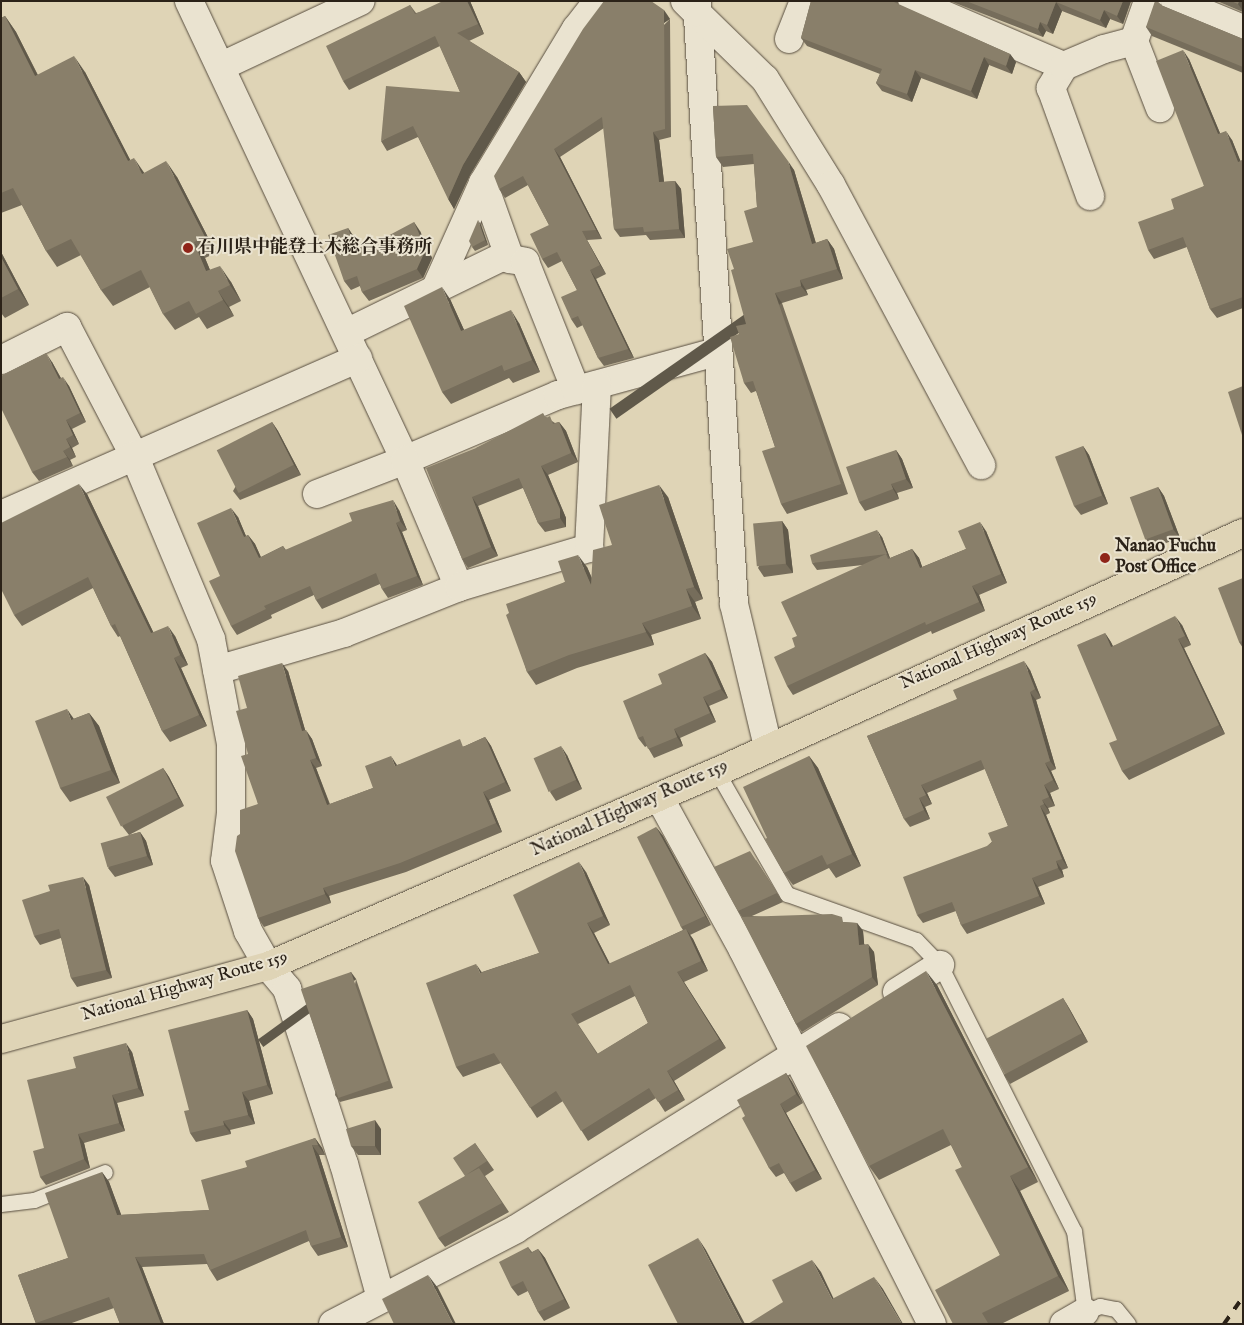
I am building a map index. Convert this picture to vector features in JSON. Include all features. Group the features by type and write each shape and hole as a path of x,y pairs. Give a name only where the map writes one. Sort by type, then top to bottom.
{"highway":[{"name":"National Highway Route 159","path":"1,1039 268,966 717,772 768,747 1243,533"}],"street":[{"path":"189,1 222,66 405,460 459,587"},
{"path":"222,66 361,1"},
{"path":"435,290 483,183 576,29 598,1"},
{"path":"789,39 804,1"},
{"path":"1148,1 1134,41 1160,108"},
{"path":"1175,1 1243,29"},
{"path":"927,4 1064,66"},
{"path":"692,5 734,604 768,747"},
{"path":"692,5 770,88 831,185 981,465"},
{"path":"1090,196 1051,88 1064,66 1104,49 1134,41"},
{"path":"483,183 510,258"},
{"path":"217,670 344,633 459,587 589,548 586,388 525,262 502,257 346,333"},
{"path":"1,360 67,327 134,455 211,639 231,744 231,813 224,861 248,931 268,966 287,989 344,1164 381,1298"},
{"path":"317,494 586,388 716,352"},
{"path":"1,515 358,358"},
{"path":"659,797 796,1053 932,1324"},
{"path":"333,1324 516,1229 940,965"}],"lane":[{"path":"717,772 787,894 916,940 940,965 1074,1231 1075,1318 1100,1306 1116,1309 1128,1324"},
{"path":"1,1204 34,1200 105,1172"}],"building":[{"path":"443,1 467,1 478,24 457,33 519,72 463,165 448,199 413,126 381,141 386,86 460,92 435,36 343,81 326,46 410,5 415,14"},
{"path":"604,1 651,1 664,10 665,129 653,132 659,182 675,181 679,229 644,232 643,227 614,229 602,117 554,149 596,230 582,231 600,265 590,270 628,349 598,358 578,316 571,319 561,297 577,290 557,252 542,259 530,234 549,225 523,176 499,189 494,176 583,29"},
{"path":"811,1 894,1 1010,54 1006,66 984,57 971,91 915,70 907,94 876,83 882,69 801,38"},
{"path":"966,1 1123,1 1117,16 1104,10 1100,20 1056,2 1047,25 1040,22 1038,29"},
{"path":"1155,1 1243,39 1243,67 1146,27"},
{"path":"5,16 35,76 74,56 128,161 134,158 142,174 166,161 205,237 194,242 206,271 220,266 230,285 218,291 223,300 196,314 189,301 163,314 141,270 101,290 71,239 46,251 13,188 1,193 1,18"},
{"path":"1183,50 1218,134 1226,131 1238,162 1243,160 1243,297 1210,309 1183,237 1148,250 1138,222 1174,209 1171,199 1204,186 1156,61"},
{"path":"747,105 788,161 812,244 827,239 837,269 800,280 801,286 775,293 841,484 781,504 762,451 775,447 753,381 744,383 730,337 739,334 736,326 746,324 731,270 734,269 727,249 753,242 744,211 757,207 753,154 716,157 713,106"},
{"path":"478,220 485,240 472,247 469,241"},
{"path":"414,222 426,249 417,269 362,292 357,276 344,281 328,235 348,228 354,245 365,241 367,247"},
{"path":"1,257 18,289 1,298"},
{"path":"442,287 461,331 511,310 532,360 504,371 502,365 442,392 404,306"},
{"path":"46,353 59,379 63,377 80,413 66,420 73,435 66,439 70,447 63,451 67,457 32,472 1,408 1,376"},
{"path":"1243,386 1243,438 1228,392"},
{"path":"543,413 546,418 550,416 553,424 559,422 571,453 541,466 560,509 560,518 538,523 519,478 472,497 491,547 462,559 426,468 476,448"},
{"path":"272,422 294,465 239,493 217,450"},
{"path":"1083,446 1102,495 1074,506 1055,457"},
{"path":"896,450 906,479 891,484 893,489 859,502 846,467"},
{"path":"79,484 151,633 168,626 180,655 174,658 199,715 162,731 115,624 111,626 88,577 14,615 1,589 1,523"},
{"path":"659,485 694,587 686,589 692,606 642,623 646,632 569,655 527,672 506,615 509,613 506,604 565,582 558,561 578,555 591,585 593,550 612,545 599,505"},
{"path":"1158,487 1173,529 1145,540 1130,497"},
{"path":"393,500 400,521 396,523 417,576 382,589 376,573 316,600 310,586 264,606 266,609 231,626 209,581 220,576 197,523 231,508 244,537 248,535 259,558 283,546 285,550 352,521 349,513"},
{"path":"782,521 786,564 757,566 753,524"},
{"path":"980,522 1001,574 972,586 979,602 926,625 925,622 787,686 774,657 795,647 792,638 797,636 781,602 886,554 888,559 912,549 920,568 966,549 958,531"},
{"path":"877,530 887,554 812,563 810,555"},
{"path":"1243,578 1243,641 1239,642 1218,588"},
{"path":"1175,616 1185,636 1178,639 1219,725 1122,771 1109,743 1117,740 1077,645 1105,633 1111,647"},
{"path":"705,653 721,689 703,697 710,713 674,729 677,737 648,749 643,736 638,738 623,701 662,684 658,674"},
{"path":"1024,661 1035,689 1030,692 1050,761 1045,763 1053,780 1044,785 1049,797 1042,800 1044,804 1040,806 1062,859 1056,861 1058,868 1032,878 1039,896 961,925 952,902 917,915 903,877 987,846 992,842 988,833 1008,826 981,760 921,785 926,795 919,798 924,810 904,819 867,736 957,699 953,690"},
{"path":"282,663 302,731 306,730 316,758 310,760 327,805 373,788 365,766 391,756 395,766 460,739 463,747 485,737 505,782 483,792 496,823 400,863 323,888 325,894 258,918 235,851 237,836 240,834 240,810 258,804 241,756 248,754 236,711 247,708 238,676"},
{"path":"67,709 71,720 89,713 111,770 60,788 35,721"},
{"path":"561,746 576,780 549,792 534,758"},
{"path":"809,756 852,854 827,865 822,855 784,873 765,839 767,838 743,787"},
{"path":"163,768 178,797 121,826 106,797"},
{"path":"656,827 705,916 681,927 637,837"},
{"path":"140,832 147,856 107,867 101,843"},
{"path":"750,851 777,893 738,911 714,867"},
{"path":"579,862 603,916 587,923 608,964 686,929 701,961 677,972 719,1039 667,1071 678,1090 658,1102 649,1088 581,1131 556,1091 530,1108 494,1053 456,1067 426,983 476,964 480,973 539,953 513,895","holes":["630,985 648,1023 597,1054 571,1014"]},
{"path":"83,877 106,970 71,978 59,929 34,936 22,900 50,891 48,885"},
{"path":"832,914 842,917 843,922 857,923 859,945 868,944 872,977 796,1024 741,917"},
{"path":"926,971 1028,1167 1010,1176 1058,1276 982,1313 987,1324 953,1324 935,1290 1000,1255 955,1170 962,1167 943,1129 869,1166 806,1046"},
{"path":"351,972 388,1081 338,1098 301,989"},
{"path":"1063,998 1082,1033 1005,1074 986,1039"},
{"path":"247,1010 267,1085 242,1092 248,1115 223,1121 224,1125 190,1133 184,1111 189,1110 168,1030"},
{"path":"126,1043 138,1088 112,1095 119,1123 78,1134 84,1159 40,1177 33,1151 44,1148 27,1080 76,1068 73,1057"},
{"path":"786,1073 796,1094 780,1104 815,1170 790,1183 779,1163 769,1168 742,1118 745,1116 737,1100"},
{"path":"375,1120 375,1146 351,1146 346,1129"},
{"path":"315,1138 318,1145 312,1145 341,1237 311,1246 306,1230 210,1270 204,1254 135,1257 161,1324 120,1324 109,1297 36,1323 18,1275 68,1258 45,1193 102,1172 117,1215 209,1210 201,1180 247,1167 245,1161"},
{"path":"475,1143 487,1161 466,1175 479,1168 502,1203 438,1238 418,1202 465,1176 453,1158"},
{"path":"698,1238 742,1324 678,1324 648,1265"},
{"path":"528,1247 531,1253 538,1249 564,1299 538,1312 523,1281 511,1287 499,1262"},
{"path":"812,1260 832,1299 874,1277 902,1324 748,1324 783,1302 772,1280"},
{"path":"428,1275 453,1324 394,1324 382,1299"}],"railway":[{"path":"1224,1324 1243,1297"}],"place":[{"name":"石川県中能登土木総合事務所","path":"188,248"},
{"name":"Nanao Fuchu Post Office","path":"1105,558"}]}
